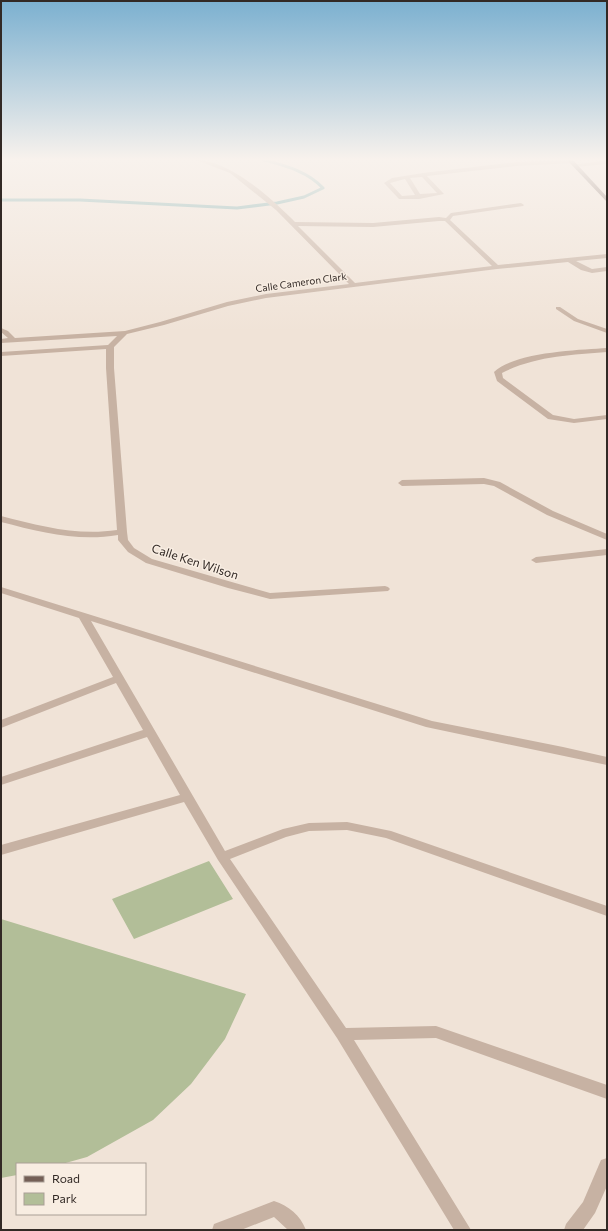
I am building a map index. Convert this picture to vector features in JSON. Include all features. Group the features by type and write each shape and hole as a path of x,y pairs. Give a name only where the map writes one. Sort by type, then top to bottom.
{"street":[{"path":"286,217 354,285"},
{"path":"292,224 373,225 438,219 447,220 497,267"},
{"name":"Calle Cameron Clark","path":"1,342 125,333 162,324 227,304 266,296 497,267 607,256"},
{"path":"597,257 607,266"},
{"path":"570,260 581,268 589,271 599,272 607,269"},
{"path":"558,308 576,320 607,331"},
{"path":"1,330 6,332 14,341"},
{"path":"1,354 110,346 125,333"},
{"name":"Calle Ken Wilson","path":"110,346 122,532 123,540 131,550 149,561 231,586 270,596 384,589"},
{"path":"607,350 561,354 529,359 508,366 498,372 500,379 551,417 574,421 607,417"},
{"path":"402,483 484,481 497,484 550,513 607,537"},
{"path":"1,519 32,527 69,533 97,535 122,532"},
{"path":"536,560 607,552"},
{"path":"4,594 83,616 430,724 464,733 575,754 607,762"},
{"path":"83,616 222,857 342,1034 463,1230"},
{"path":"1,724 118,678"},
{"path":"1,781 150,732"},
{"path":"1,850 188,796"},
{"path":"222,857 283,833 310,827 348,826 387,834 607,911"},
{"path":"342,1034 436,1032 607,1092"},
{"path":"572,1230 584,1217 593,1202 607,1165"},
{"path":"220,1230 274,1209 281,1211 286,1215 298,1230"}],"green space":[{"path":"209,861 233,899 134,939 112,899"},
{"path":"1,919 246,994 225,1039 191,1084 153,1120 87,1157 66,1163 16,1163 16,1175 1,1178"}]}
